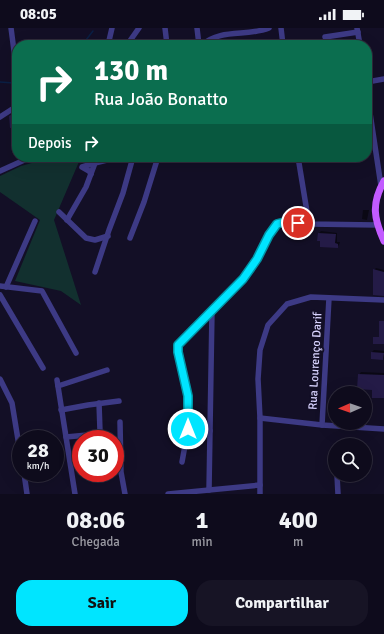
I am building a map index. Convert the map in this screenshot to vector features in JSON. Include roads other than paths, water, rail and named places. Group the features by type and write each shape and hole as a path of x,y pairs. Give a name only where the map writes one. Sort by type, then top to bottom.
{"main road":[{"path":"383,184 376,202 375,214 377,225 384,241"}],"street":[{"path":"11,28 13,40"},
{"path":"109,40 112,28"},
{"path":"131,40 139,28"},
{"path":"165,28 166,40"},
{"path":"197,28 198,40"},
{"path":"210,40 216,36 269,28"},
{"path":"281,28 282,40"},
{"path":"325,37 357,30 359,40"},
{"path":"372,81 384,79"},
{"path":"0,117 12,109"},
{"path":"372,140 383,184"},
{"path":"0,171 19,162"},
{"path":"91,174 82,166 99,162"},
{"path":"95,272 127,182 132,162"},
{"path":"130,238 144,202 156,162"},
{"path":"299,162 309,224"},
{"path":"67,220 83,194 95,163"},
{"path":"59,212 86,238 95,240 108,236"},
{"path":"36,221 3,287 42,291 76,353"},
{"path":"182,462 188,429 188,396 178,352 178,345 243,279 257,259 269,235 277,224 288,221 309,224 377,225"},
{"path":"0,295 43,368"},
{"path":"260,494 260,418 258,379 260,350 268,325 287,304 311,298 384,300"},
{"name":"Rua Lourenço Darif","path":"322,425 329,298"},
{"path":"209,490 212,311"},
{"path":"75,494 57,383 107,370"},
{"path":"0,379 12,403 16,430"},
{"path":"61,410 100,403 119,402"},
{"path":"66,437 98,434 100,431 100,403"},
{"path":"260,418 322,425 384,429"},
{"path":"120,422 121,472 125,494"},
{"path":"188,429 210,431"},
{"path":"25,482 27,494"},
{"path":"337,482 338,494"},
{"path":"168,494 260,485"}],"waterway":[{"path":"86,40 93,31"},
{"path":"0,82 12,83"}]}
